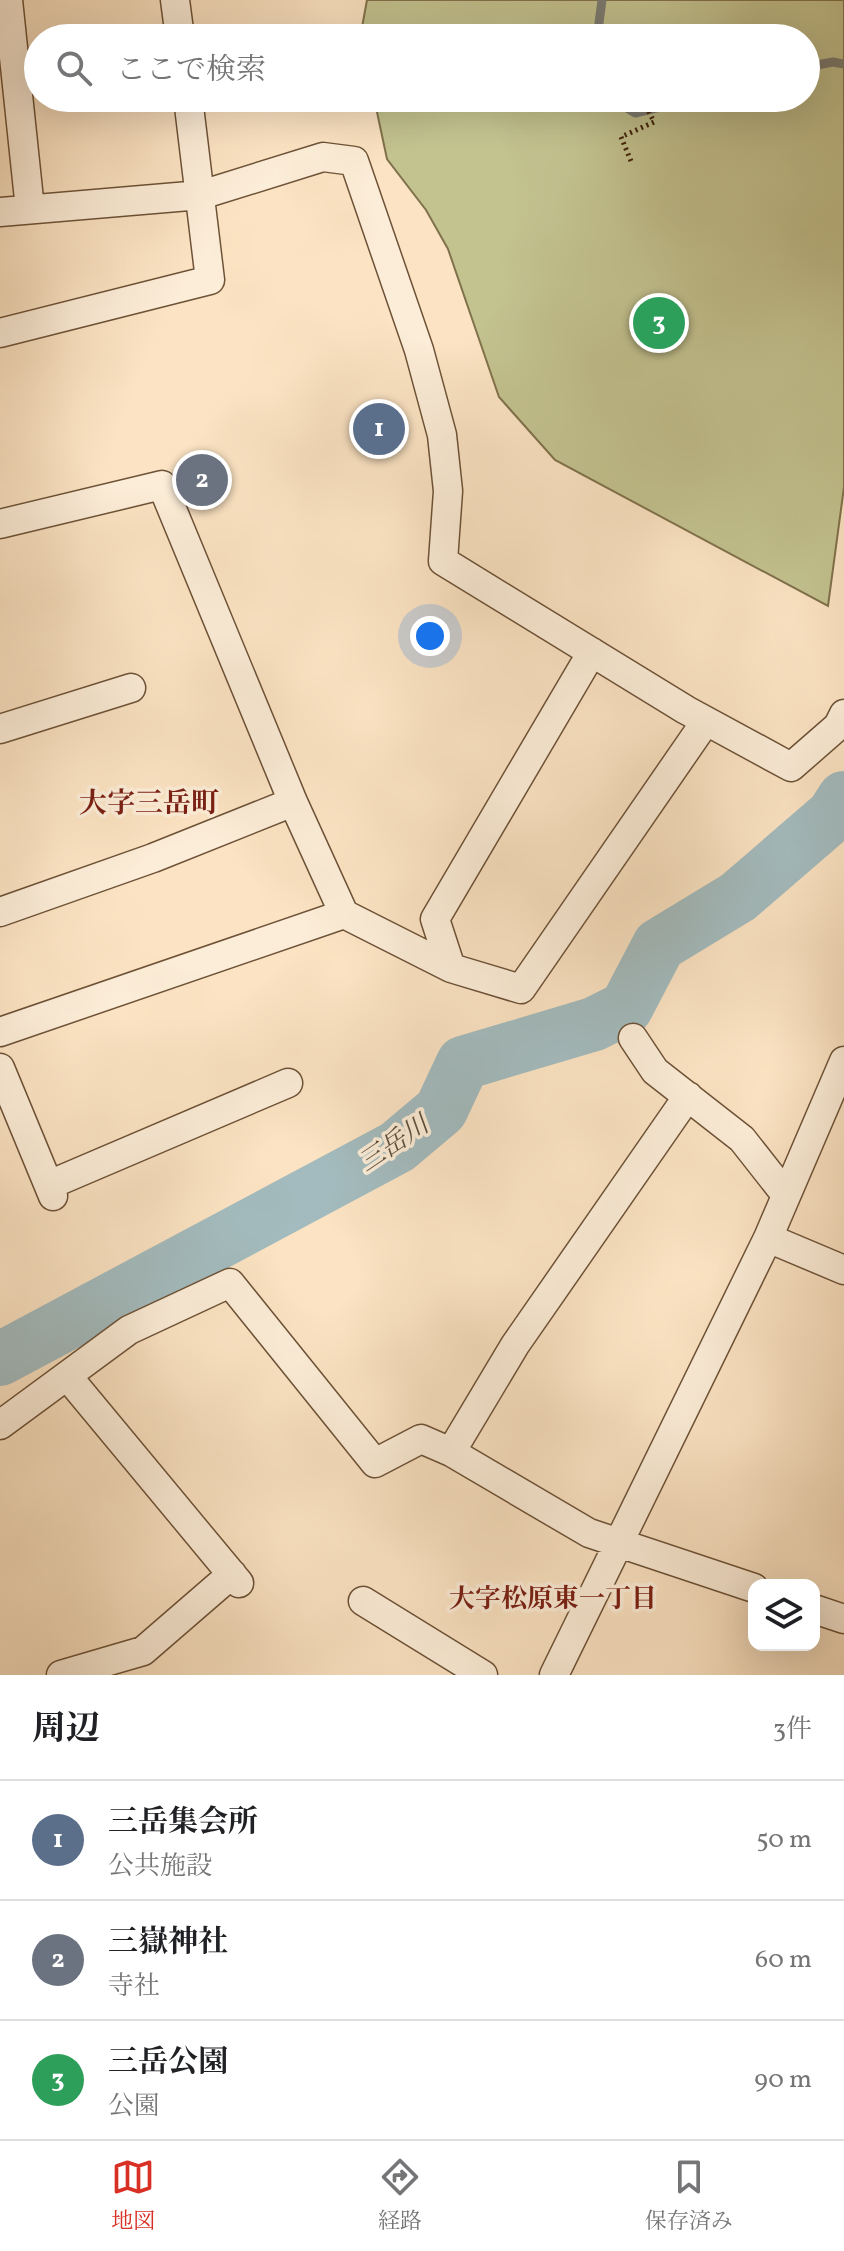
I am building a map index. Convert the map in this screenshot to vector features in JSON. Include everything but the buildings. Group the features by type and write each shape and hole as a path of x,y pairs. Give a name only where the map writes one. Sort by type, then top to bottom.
{"street":[{"path":"8,0 30,209"},
{"path":"175,0 178,24"},
{"path":"0,333 210,280 190,112"},
{"path":"0,212 201,195 323,157 354,161 419,350 442,435 448,491 443,561 706,721 791,767 838,726 844,714"},
{"path":"0,524 162,485 293,802 344,914 451,968 521,989 706,721"},
{"path":"451,968 435,919 592,652"},
{"path":"0,729 131,688"},
{"path":"0,912 153,858 293,802"},
{"path":"0,1032 344,914"},
{"path":"633,1038 655,1071 742,1139 786,1195"},
{"path":"554,1675 768,1238 843,1066"},
{"path":"0,1068 51,1190 288,1083"},
{"path":"451,1452 515,1345 688,1096"},
{"path":"768,1238 844,1270"},
{"path":"0,1425 129,1330 230,1283 375,1463 421,1439 451,1452 589,1533 748,1586"},
{"path":"61,1675 143,1651 236,1579 68,1377"},
{"path":"363,1601 483,1675"},
{"path":"820,1611 844,1619"}],"path":[{"path":"631,161 621,137 654,122 649,112"}],"green space":[{"path":"367,0 844,0 844,487 828,606 555,460 499,397 448,249 426,210 387,159 377,112 820,112 820,24 363,24"}],"waterway":[{"path":"599,24 602,0"},
{"path":"820,64 844,64"},
{"path":"633,112 639,112"},
{"name":"三岳川","path":"0,1359 397,1147 441,1110 463,1063 594,1024 626,1008 659,945 738,897 833,815 844,798"}],"place":[{"name":"三岳公園","path":"659,323"},
{"name":"三岳集会所","path":"379,429"},
{"name":"三嶽神社","path":"202,480"}],"district":[{"name":"大字三岳町","path":"149,802"},
{"name":"大字松原東一丁目","path":"553,1598"}]}
